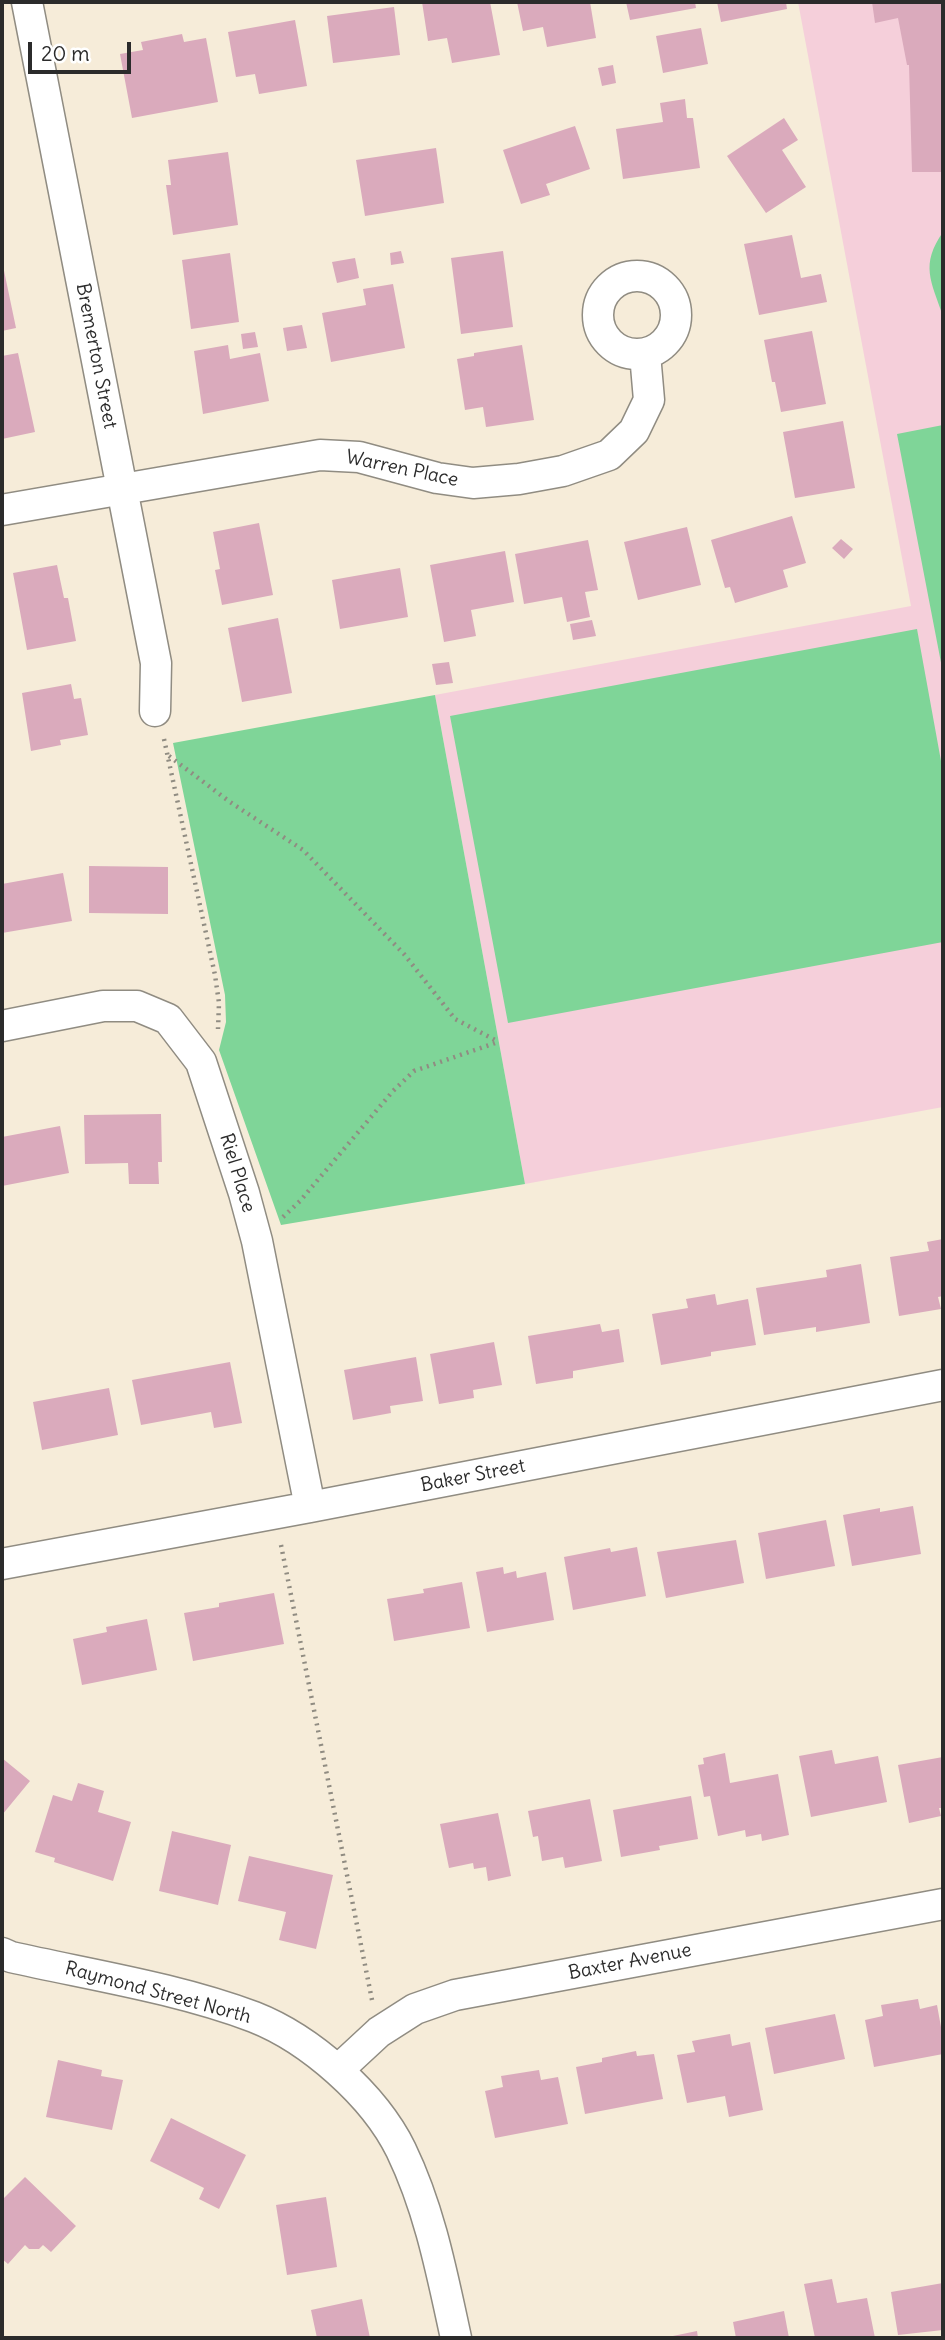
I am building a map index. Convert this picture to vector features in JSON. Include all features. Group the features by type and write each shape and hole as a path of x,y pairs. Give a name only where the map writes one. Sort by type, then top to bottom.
{"street":[{"name":"Bremerton Street","path":"27,2 156,663 155,711"},
{"name":"Warren Place","path":"2,510 320,455 359,457 437,478 473,483 519,479 563,471 609,455 634,431 649,400 645,354"},
{"name":"Riel Place","path":"2,1026 103,1006 137,1006 167,1019 201,1062 257,1241 310,1507"},
{"name":"Baker Street","path":"2,1564 943,1385"},
{"name":"Baxter Avenue","path":"338,2070 379,2032 415,2010 455,1995 943,1904"},
{"name":"Raymond Street North","path":"2,1953 183,1996 255,2017 304,2044 338,2070 373,2108 393,2137 417,2185 431,2224 456,2338"}],"path":[{"path":"155,711 169,756 219,1003 217,1034 201,1062"},
{"path":"169,756 230,802 303,850 404,954 455,1019 499,1042 414,1071 393,1091 300,1201 257,1241"},
{"path":"275,1514 379,2032"}],"shaded area":[{"path":"798,2 943,2 943,1107 525,1184 435,695 911,606"}],"green space":[{"path":"943,232 943,316 932,283 930,264"},
{"path":"943,425 943,673 897,434"},
{"path":"917,629 943,772 943,942 508,1023 450,716"},
{"path":"435,695 525,1184 281,1225 219,1050 226,1022 225,995 173,743"}],"building":[{"path":"422,2 490,2 500,55 452,63 447,38 428,41"},
{"path":"517,2 590,2 596,38 547,47 543,27 523,31"},
{"path":"626,2 695,2 696,8 630,20"},
{"path":"717,2 786,2 787,9 721,22"},
{"path":"872,2 943,2 943,172 912,172 909,65 898,18 875,23"},
{"path":"394,7 400,55 333,63 327,16"},
{"path":"295,20 307,86 259,94 255,74 236,77 228,32"},
{"path":"701,28 708,64 663,73 656,36"},
{"path":"182,34 184,42 206,38 218,102 132,118 120,54 143,50 141,42"},
{"path":"613,65 616,83 602,86 598,68"},
{"path":"685,99 687,118 693,118 700,168 623,179 616,129 663,122 660,103"},
{"path":"784,118 798,140 782,150 806,187 766,213 727,156"},
{"path":"575,126 590,169 546,184 550,195 521,204 503,150"},
{"path":"436,148 444,203 365,216 356,160"},
{"path":"228,152 238,225 173,235 166,185 171,185 168,160"},
{"path":"792,235 801,278 821,274 827,302 759,315 744,244"},
{"path":"401,251 404,263 391,265 390,253"},
{"path":"503,251 513,327 461,334 451,258"},
{"path":"230,253 239,322 191,329 182,260"},
{"path":"355,258 359,278 337,283 332,262"},
{"path":"2,261 16,328 2,331"},
{"path":"393,284 405,348 331,362 322,313 366,305 363,289"},
{"path":"302,325 307,348 287,351 283,328"},
{"path":"812,331 826,404 781,412 764,340"},
{"path":"255,332 258,347 243,349 241,334"},
{"path":"228,345 230,359 260,353 269,401 203,414 194,351"},
{"path":"522,345 534,420 486,427 483,407 465,410 457,359 474,356 474,353"},
{"path":"18,353 35,432 2,439 2,356"},
{"path":"843,421 855,488 795,498 783,432"},
{"path":"792,516 806,563 783,570 788,587 735,603 730,587 725,588 711,540"},
{"path":"259,523 273,595 222,605 215,570 220,569 213,532"},
{"path":"687,527 701,585 638,600 624,542"},
{"path":"841,539 853,549 844,559 832,548"},
{"path":"588,540 598,590 585,592 590,617 567,622 562,597 524,604 515,554"},
{"path":"505,551 514,602 471,610 476,636 444,642 430,565"},
{"path":"57,565 64,598 68,598 76,641 27,650 13,573"},
{"path":"400,568 408,617 340,629 332,580"},
{"path":"278,618 292,693 242,702 228,628"},
{"path":"592,620 596,636 573,640 570,624"},
{"path":"449,662 453,683 436,685 432,664"},
{"path":"71,684 74,699 81,698 88,735 60,740 61,745 31,751 22,693"},
{"path":"89,866 168,867 168,914 89,913"},
{"path":"63,873 72,921 2,933 2,884"},
{"path":"161,1114 162,1162 158,1162 159,1184 129,1184 128,1163 85,1164 84,1115"},
{"path":"60,1126 69,1173 2,1186 2,1137"},
{"path":"943,1239 943,1296 938,1297 941,1309 899,1316 890,1257 929,1251 927,1242"},
{"path":"861,1264 870,1323 816,1332 816,1327 764,1335 756,1288 827,1277 826,1270"},
{"path":"715,1294 717,1305 748,1299 756,1345 711,1352 711,1356 661,1365 652,1314 688,1308 686,1299"},
{"path":"600,1324 602,1332 619,1329 624,1362 573,1371 573,1378 536,1384 528,1336"},
{"path":"494,1342 502,1385 473,1390 474,1398 439,1404 430,1354"},
{"path":"416,1357 423,1401 390,1406 391,1413 353,1420 344,1370"},
{"path":"230,1362 242,1423 214,1428 211,1412 141,1425 132,1380"},
{"path":"109,1388 118,1435 42,1450 33,1402"},
{"path":"913,1506 921,1554 852,1566 843,1515 880,1508 880,1512"},
{"path":"826,1520 835,1566 766,1579 758,1533"},
{"path":"736,1540 744,1583 666,1598 657,1552"},
{"path":"637,1547 646,1596 573,1610 564,1557 610,1548 611,1552"},
{"path":"503,1567 504,1574 516,1571 517,1578 546,1572 554,1620 487,1632 476,1572"},
{"path":"462,1582 470,1628 394,1641 387,1599 424,1593 423,1589"},
{"path":"274,1593 284,1644 193,1661 184,1613 219,1607 219,1603"},
{"path":"147,1619 157,1670 82,1685 73,1639 107,1632 106,1627"},
{"path":"832,1750 835,1764 878,1756 887,1802 811,1817 799,1756"},
{"path":"725,1753 730,1783 778,1774 789,1835 762,1841 761,1834 746,1837 745,1830 718,1836 710,1796 704,1797 698,1765 704,1764 703,1758"},
{"path":"943,1757 943,1808 939,1808 941,1816 909,1823 898,1765"},
{"path":"2,1758 30,1781 2,1815"},
{"path":"78,1783 104,1791 98,1812 131,1822 113,1881 54,1862 55,1858 35,1852 53,1795 72,1801"},
{"path":"691,1796 698,1839 621,1857 613,1810"},
{"path":"590,1799 602,1861 565,1868 563,1857 542,1861 538,1836 533,1837 528,1811"},
{"path":"498,1813 511,1876 488,1881 486,1867 474,1869 473,1863 449,1868 440,1824"},
{"path":"172,1831 231,1845 218,1905 159,1891"},
{"path":"249,1856 333,1875 316,1949 279,1940 286,1912 238,1901"},
{"path":"918,1999 920,2009 937,2005 943,2054 874,2067 865,2020 883,2016 881,2005"},
{"path":"835,2014 845,2059 774,2074 765,2028"},
{"path":"730,2034 732,2046 750,2042 763,2110 729,2117 725,2096 687,2103 677,2055 695,2052 692,2041"},
{"path":"636,2051 637,2056 654,2054 663,2099 585,2114 576,2067"},
{"path":"58,2060 102,2070 101,2076 123,2080 112,2130 46,2117"},
{"path":"539,2070 541,2080 558,2077 568,2124 495,2138 485,2091 503,2087 501,2076"},
{"path":"171,2118 246,2155 219,2209 199,2199 204,2188 150,2161"},
{"path":"25,2177 76,2226 51,2252 43,2245 39,2249 29,2249 25,2245 8,2264 2,2259 2,2200"},
{"path":"326,2197 337,2267 287,2275 276,2205"},
{"path":"832,2279 837,2303 867,2298 875,2338 815,2338 804,2284"},
{"path":"943,2283 943,2330 898,2335 891,2292"},
{"path":"362,2299 370,2338 317,2338 311,2310"},
{"path":"784,2311 789,2338 736,2338 733,2322"},
{"path":"697,2331 698,2338 668,2337"}]}
